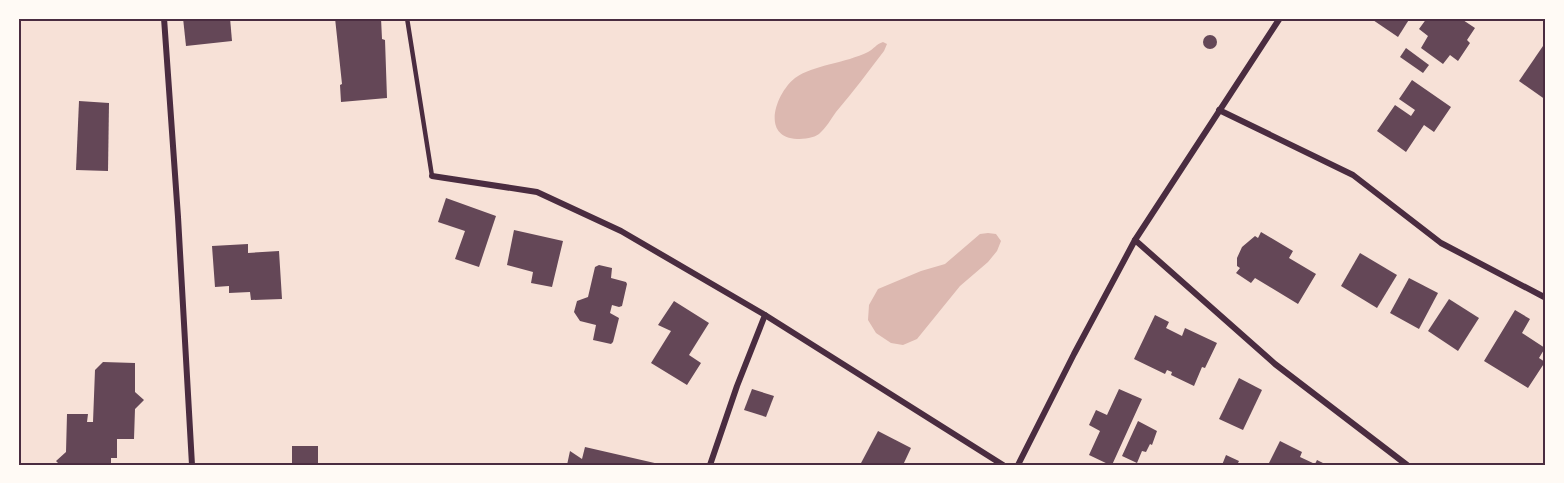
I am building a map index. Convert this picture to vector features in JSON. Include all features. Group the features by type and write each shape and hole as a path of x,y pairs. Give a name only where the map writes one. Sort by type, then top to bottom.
{"street":[{"path":"164,18 192,465"},
{"path":"1018,465 1135,240 1280,18"},
{"path":"1219,110 1353,175 1441,243 1546,298"},
{"path":"432,176 537,192 621,231 765,315 1003,465"},
{"path":"1135,240 1275,364 1407,465"},
{"path":"710,465 737,386 765,315"}],"lane":[{"path":"407,18 432,176"}],"shaded area":[{"path":"883,42 887,44 884,51 819,134 797,139 778,131 775,113 778,103 788,85 795,78 811,70 859,56"},
{"path":"980,234 996,234 1001,241 997,251 988,262 960,286 917,339 903,345 891,343 876,333 868,320 869,305 878,289 921,271 945,264"}],"building":[{"path":"183,18 230,18 232,41 186,46"},
{"path":"335,18 381,18 382,39 385,40 387,98 341,102 340,85 342,84"},
{"path":"1370,18 1410,18 1398,37"},
{"path":"1427,18 1460,18 1475,28 1467,40 1470,43 1458,61 1450,55 1443,64 1421,48 1428,36 1419,29"},
{"path":"1210,35 1215,37 1217,42 1215,47 1210,49 1205,47 1203,42 1205,37"},
{"path":"1543,46 1546,47 1546,100 1519,81"},
{"path":"1406,48 1429,65 1423,73 1400,57"},
{"path":"1412,80 1451,107 1434,132 1424,125 1406,152 1377,131 1395,105 1411,116 1415,110 1399,99"},
{"path":"79,101 109,103 108,171 76,170"},
{"path":"446,198 496,216 479,267 455,259 465,231 438,222"},
{"path":"514,230 563,241 552,287 531,283 533,272 507,265"},
{"path":"1261,232 1293,251 1289,258 1316,274 1298,304 1255,278 1251,283 1236,273 1240,268 1237,266 1237,258 1242,247 1255,236 1258,238"},
{"path":"248,244 248,253 279,251 282,299 251,300 250,292 229,293 229,286 215,287 212,246"},
{"path":"1360,253 1397,275 1377,308 1341,286"},
{"path":"599,265 612,268 611,278 627,284 622,306 612,305 610,313 619,318 611,344 593,340 596,325 580,321 574,312 577,301 588,297 595,267"},
{"path":"1409,278 1438,293 1419,329 1390,313"},
{"path":"1449,299 1479,318 1458,351 1428,331"},
{"path":"674,301 709,323 689,355 701,363 687,385 651,363 671,331 658,325"},
{"path":"1515,310 1530,319 1522,333 1545,348 1539,358 1545,362 1528,388 1484,361"},
{"path":"1155,315 1169,322 1166,328 1182,336 1185,328 1217,343 1205,368 1202,367 1194,386 1171,375 1172,372 1167,370 1165,374 1134,359"},
{"path":"103,362 135,363 135,392 144,400 135,409 134,439 117,439 117,458 111,458 111,465 60,465 56,461 66,452 67,414 88,414 87,422 93,422 95,370"},
{"path":"1239,378 1262,390 1243,430 1219,419"},
{"path":"752,389 774,396 766,417 744,410"},
{"path":"1119,389 1142,399 1110,465 1089,455 1100,431 1089,425 1096,410 1107,415"},
{"path":"1138,421 1157,431 1152,445 1150,444 1146,452 1142,451 1137,463 1122,456"},
{"path":"878,431 911,448 903,465 860,465"},
{"path":"1280,441 1302,452 1300,457 1315,464 1317,460 1327,465 1268,465"},
{"path":"292,446 318,446 318,465 292,465"},
{"path":"585,447 659,465 567,465 570,451 582,459"},
{"path":"1226,455 1239,461 1237,465 1222,465"}]}
